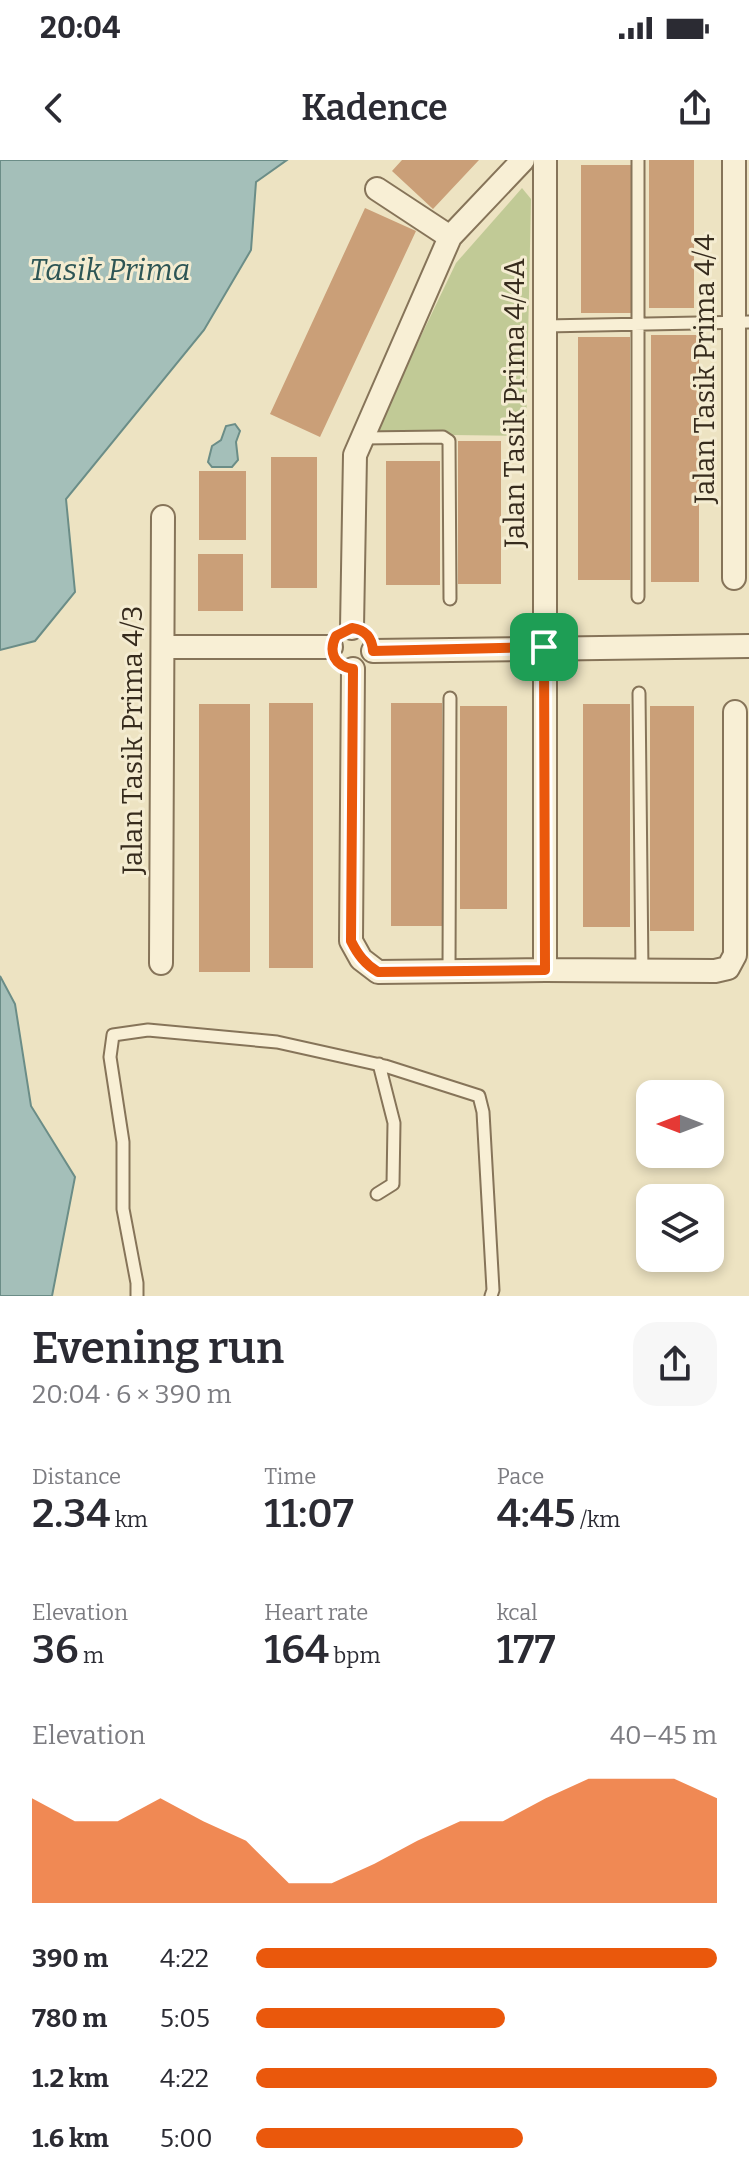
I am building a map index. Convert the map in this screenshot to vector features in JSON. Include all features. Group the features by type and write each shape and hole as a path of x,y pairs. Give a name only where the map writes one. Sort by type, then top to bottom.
{"street":[{"path":"352,628 355,455 450,237 523,160"},
{"name":"Jalan Tasik Prima 4/4A","path":"545,160 545,970"},
{"name":"Jalan Tasik Prima 4/4","path":"734,160 741,322 734,578"},
{"path":"377,189 450,237"},
{"name":"Jalan Tasik Prima 4/3","path":"161,963 163,517"},
{"path":"352,628 365,632 373,651 366,664 353,669 340,665 331,647 336,636 352,628"},
{"path":"373,651 749,646"},
{"path":"163,647 331,647"},
{"path":"353,669 351,941 361,959 378,972 721,971 728,968 735,955 735,712"}],"lane":[{"path":"638,160 638,597"},
{"path":"545,326 741,322"},
{"path":"362,438 443,437 449,441 450,599"},
{"path":"639,693 642,971"},
{"path":"449,970 450,698"},
{"path":"137,1296 123,1209 123,1142 110,1057 113,1035 148,1030 277,1042 379,1064 479,1096 483,1112 492,1260 491,1296"},
{"path":"377,1194 393,1184 394,1123 379,1064"}],"green space":[{"path":"522,188 531,199 526,436 374,434 456,263"}],"water":[{"name":"Tasik Prima","path":"0,160 287,160 256,182 251,250 204,330 66,499 75,592 35,641 0,650"},
{"path":"235,424 240,431 236,442 238,460 232,467 212,467 208,462 212,446 221,440 226,426"},
{"path":"0,976 15,1004 31,1106 75,1177 52,1296 0,1296"}],"building":[{"path":"402,160 479,160 433,209 392,171"},
{"path":"649,160 694,160 694,308 649,308"},
{"path":"581,165 633,165 633,313 581,313"},
{"path":"365,208 416,231 320,437 270,414"},
{"path":"651,335 699,335 699,582 651,582"},
{"path":"578,337 630,337 630,580 578,580"},
{"path":"458,441 501,441 501,584 458,584"},
{"path":"271,457 317,457 317,588 271,588"},
{"path":"386,461 440,461 440,585 386,585"},
{"path":"199,471 246,471 246,540 199,540"},
{"path":"198,554 243,554 243,611 198,611"},
{"path":"269,703 313,703 313,968 269,968"},
{"path":"391,703 442,703 442,926 391,926"},
{"path":"199,704 250,704 250,972 199,972"},
{"path":"583,704 630,704 630,927 583,927"},
{"path":"460,706 507,706 507,909 460,909"},
{"path":"650,706 694,706 694,931 650,931"}],"route":[{"path":"352,628 365,632 373,651 544,647 545,970 378,972 361,959 351,941 353,669 335,660 331,647 333,641 340,631 352,628"}]}
